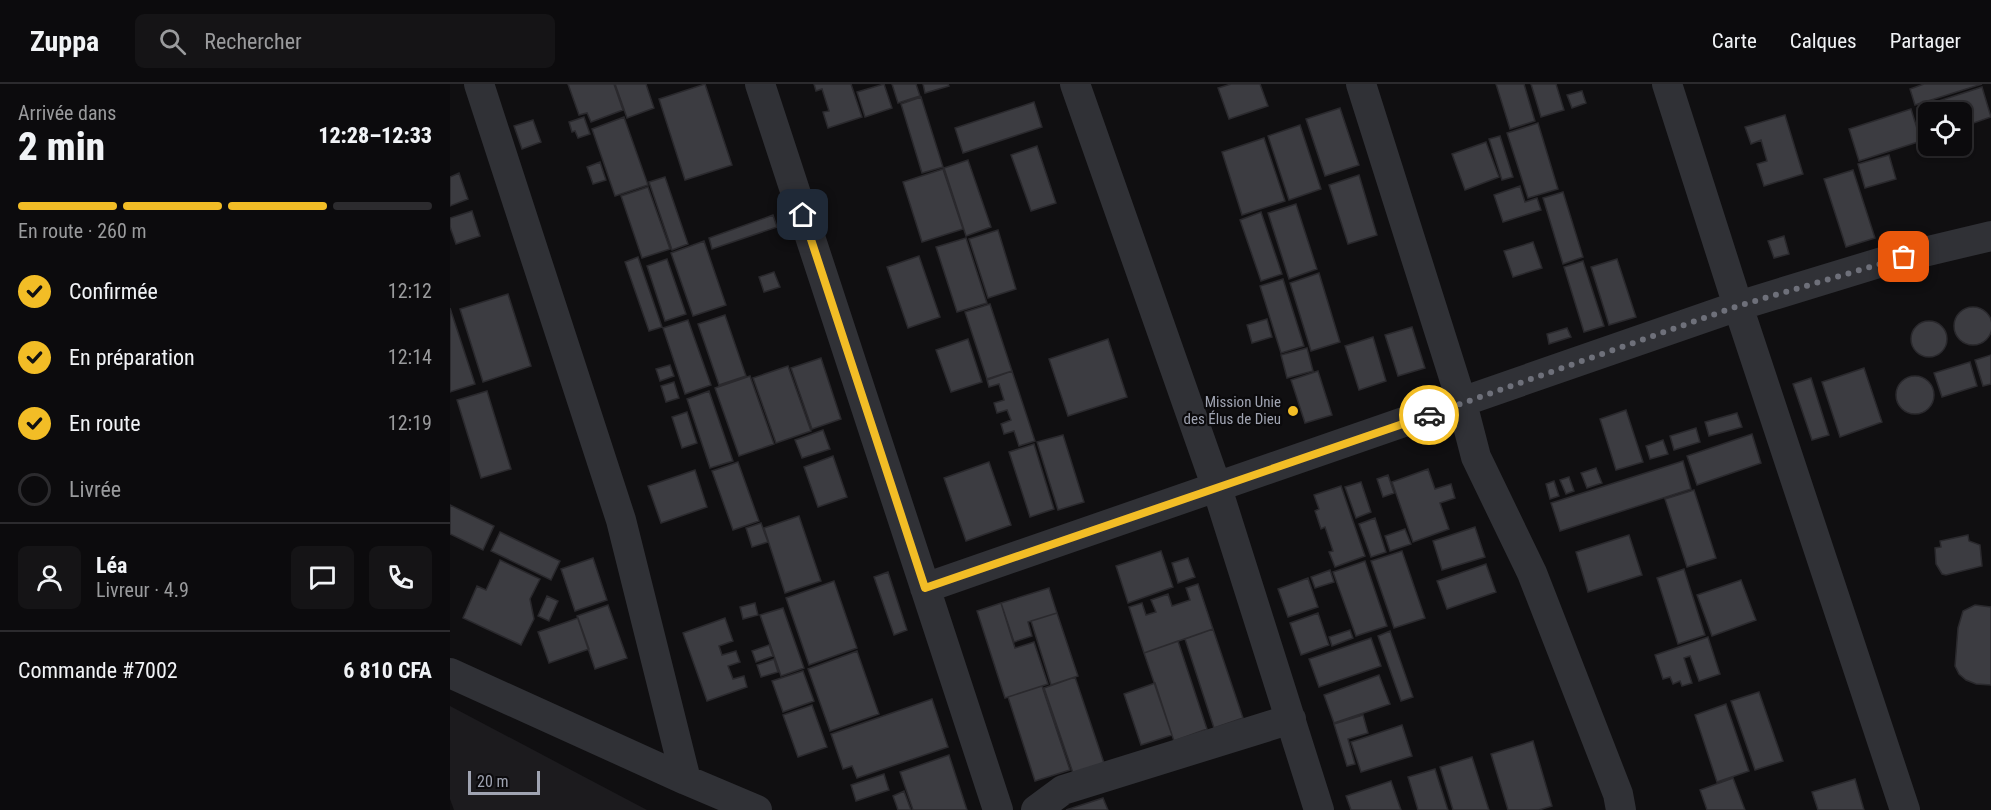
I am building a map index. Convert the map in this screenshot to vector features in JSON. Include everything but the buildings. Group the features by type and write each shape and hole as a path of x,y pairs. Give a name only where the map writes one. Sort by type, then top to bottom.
{"street":[{"path":"478,84 621,520 686,780"},
{"path":"760,84 998,810"},
{"path":"1075,84 1217,488 1319,810"},
{"path":"1362,84 1462,403 1476,457 1532,573 1618,794 1621,810"},
{"path":"1667,84 1905,810"},
{"path":"925,588 1738,306 1882,262 1991,236"},
{"path":"450,673 686,780 758,810"},
{"path":"1036,810 1063,790 1291,719"}],"shaded area":[{"path":"450,706 647,810 454,810 450,799"}],"way so far":[{"path":"1429,415 1738,306 1904,257"}],"place":[{"name":"Mission Unie des Élus de Dieu","path":"1293,411"}],"route":[{"path":"803,215 925,588 1429,415"}]}
